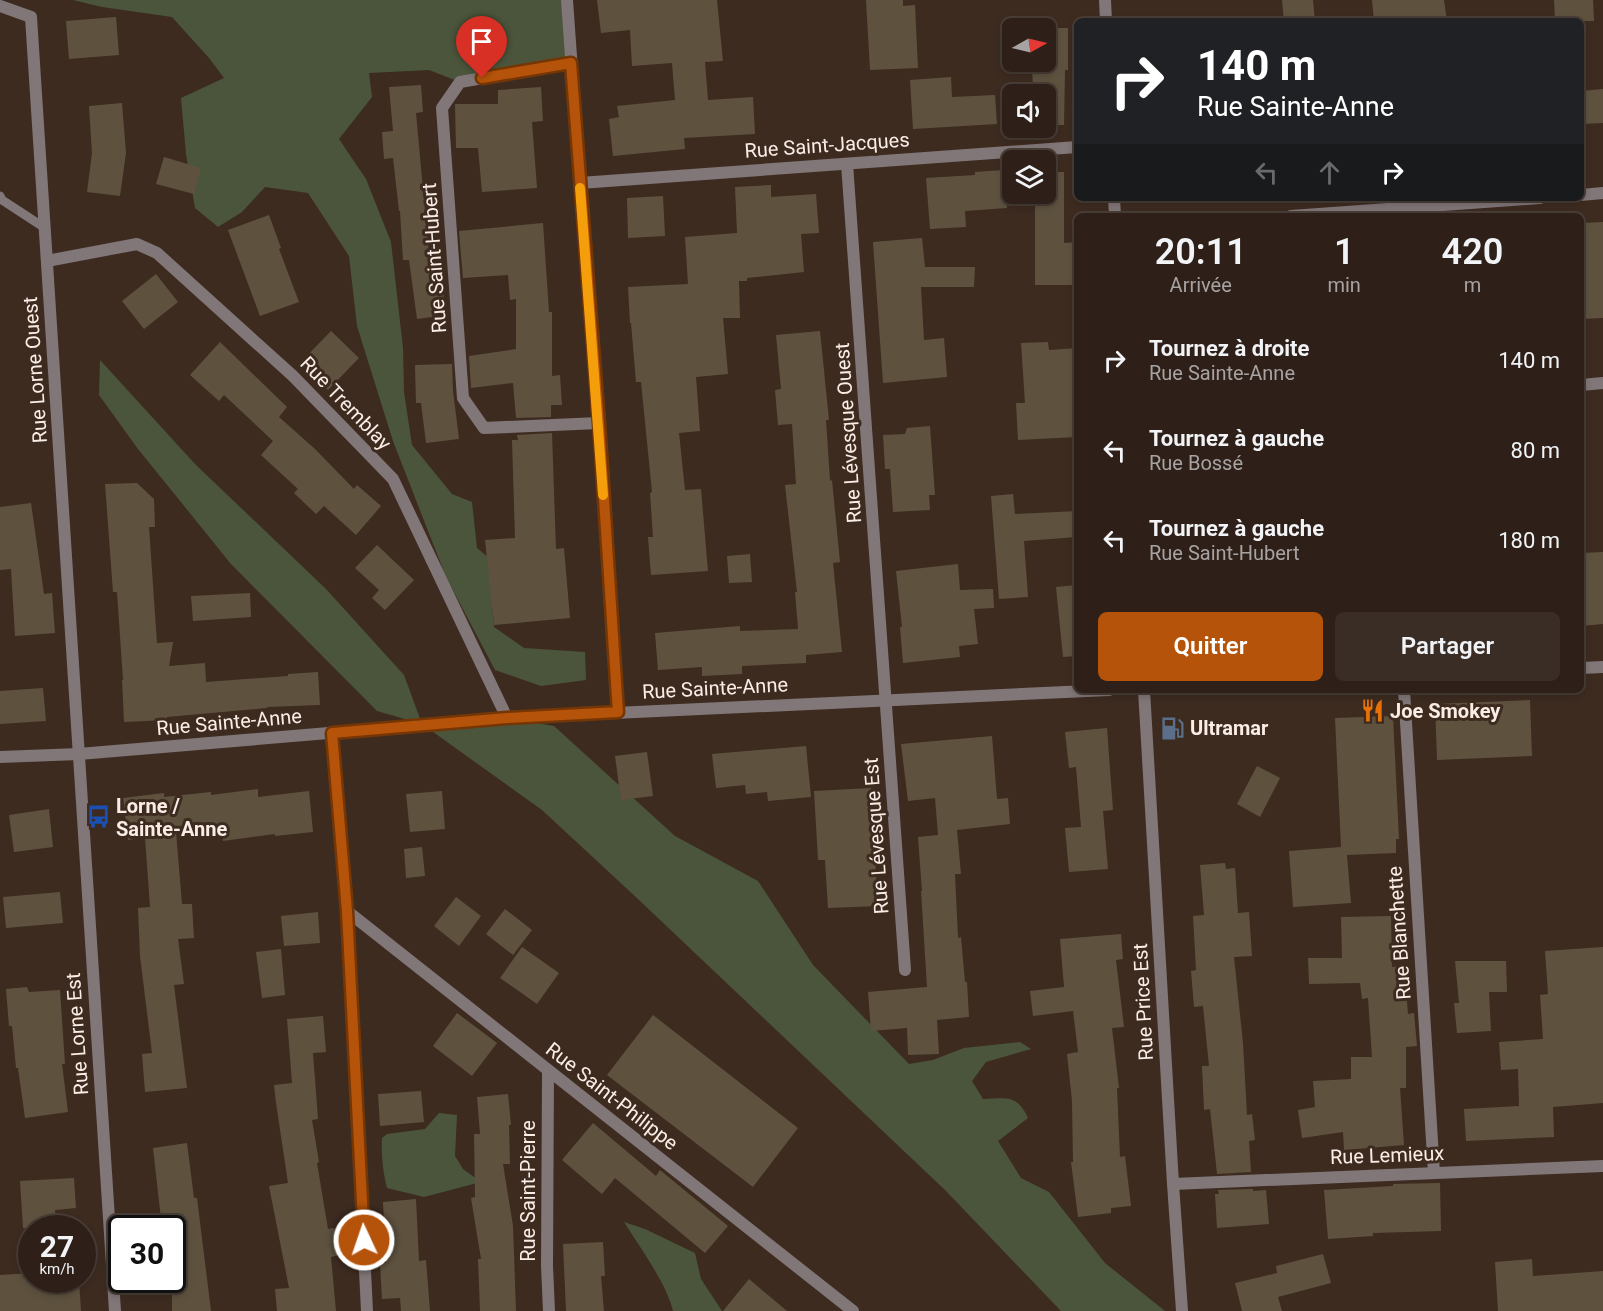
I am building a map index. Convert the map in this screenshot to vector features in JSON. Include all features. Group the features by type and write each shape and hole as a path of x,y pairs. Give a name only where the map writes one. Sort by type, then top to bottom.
{"street":[{"path":"567,0 618,712"},
{"path":"1105,0 1106,18"},
{"name":"Rue Lorne Ouest","path":"0,6 32,17 79,754"},
{"name":"Rue Saint-Hubert","path":"571,63 460,82 442,108 463,398 484,428 599,423"},
{"name":"Rue Saint-Jacques","path":"580,183 1074,147"},
{"name":"Rue Lévesque Ouest","path":"847,164 887,700"},
{"path":"1584,195 1603,194"},
{"path":"1332,213 1498,201"},
{"name":"Rue Tremblay","path":"47,261 137,244 157,253 293,376 393,479 507,718"},
{"path":"1584,385 1603,383"},
{"path":"1584,668 1603,667"},
{"name":"Rue Sainte-Anne","path":"0,757 79,754 507,718 1074,692"},
{"name":"Rue Price Est","path":"1144,693 1182,1311"},
{"name":"Rue Blanchette","path":"1404,693 1434,1173"},
{"name":"Rue Lévesque Est","path":"887,700 905,970"},
{"path":"332,733 347,911 367,1311"},
{"name":"Rue Lorne Est","path":"79,754 115,1311"},
{"name":"Rue Saint-Philippe","path":"347,911 853,1311"},
{"name":"Rue Saint-Pierre","path":"548,1071 547,1266 549,1311"},
{"name":"Rue Lemieux","path":"1173,1184 1603,1166"}],"lane":[{"path":"0,196 2,200 45,228"}],"green space":[{"path":"73,0 567,0 571,63 460,82 429,70 369,73 372,97 339,139 366,179 391,242 403,348 404,392 412,445 452,494 472,502 477,548 506,572 491,590 494,627 524,648 585,652 586,680 541,686 495,670 446,577 393,441 357,326 349,256 308,193 265,187 242,212 218,227 195,208 186,154 181,98 224,78 209,58 172,17 102,7"},
{"path":"100,360 195,464 326,589 404,675 422,724 377,711 231,564 138,449 99,395"},
{"path":"507,718 554,726 675,836 758,881 813,965 909,1064 933,1060 964,1048 1020,1042 1031,1049 986,1062 972,1081 983,1099 1005,1098 1015,1101 1028,1118 998,1141 1021,1178 1049,1192 1105,1263 1165,1311 1061,1311 946,1191 542,810 422,724"},
{"path":"439,1113 457,1115 455,1156 463,1169 481,1182 424,1197 387,1188 382,1138 387,1134 425,1129"},
{"path":"624,1222 645,1229 695,1253 701,1279 722,1311 673,1311 659,1277"}],"building":[{"path":"597,0 717,0 723,61 705,62 708,100 753,97 755,134 684,138 685,149 613,156 609,119 619,117 617,106 675,100 672,63 632,66 630,30 601,33"},
{"path":"866,0 903,0 903,6 915,5 918,68 870,70"},
{"path":"1282,0 1313,0 1315,18 1284,18"},
{"path":"1372,0 1444,0 1447,18 1374,18"},
{"path":"1554,0 1593,0 1594,21 1584,21 1584,18 1555,18"},
{"path":"116,17 119,55 69,59 66,21"},
{"path":"1056,28 1068,28 1064,125 1056,125 1056,84 1033,84 1032,72 1056,72"},
{"path":"951,77 952,97 995,95 997,124 913,129 910,80"},
{"path":"421,85 423,112 416,113 431,276 441,275 446,315 417,319 409,260 403,260 393,158 384,159 382,132 393,131 389,87"},
{"path":"541,87 543,121 532,122 537,188 482,192 478,148 456,148 455,104 498,104 498,90"},
{"path":"1603,89 1603,123 1584,124 1584,91"},
{"path":"122,103 126,153 120,196 87,192 92,153 89,106"},
{"path":"164,157 201,168 194,194 156,184"},
{"path":"1002,170 1002,204 1007,204 1007,208 965,211 966,227 930,229 926,178 975,175 975,172"},
{"path":"1056,172 1064,172 1064,243 1074,242 1074,285 1035,285 1035,204 1056,204"},
{"path":"771,185 771,197 816,194 819,233 801,234 804,272 747,278 747,281 739,281 740,318 723,318 728,374 696,377 700,431 679,433 685,490 701,489 708,571 651,575 648,537 653,537 650,493 652,492 641,382 636,382 628,287 688,284 685,237 737,233 735,187"},
{"path":"663,196 665,236 628,238 627,198"},
{"path":"269,215 299,302 260,316 228,230"},
{"path":"1603,222 1603,318 1584,319 1584,223"},
{"path":"543,223 549,312 552,312 552,376 560,375 562,405 551,405 551,417 516,418 513,383 471,388 469,356 516,349 516,299 510,300 508,275 463,278 459,231"},
{"path":"922,238 925,267 975,267 974,287 921,287 924,340 944,338 947,377 883,383 873,242"},
{"path":"156,274 178,302 144,329 122,301"},
{"path":"331,331 359,358 328,390 300,363"},
{"path":"820,331 829,420 826,420 830,481 832,480 840,562 833,563 842,652 806,655 806,663 742,666 742,674 702,676 702,667 658,670 655,633 740,626 740,631 798,629 795,592 797,592 785,485 796,484 792,424 778,425 775,390 781,389 776,335"},
{"path":"220,342 287,407 279,417 315,449 354,489 357,485 381,506 356,535 324,506 316,514 294,493 298,489 261,455 273,441 224,395 219,401 190,375"},
{"path":"1048,342 1049,350 1074,348 1074,437 1018,440 1016,403 1025,403 1021,343"},
{"path":"452,364 459,439 426,443 421,403 416,403 415,365"},
{"path":"930,426 935,495 929,495 930,510 893,512 890,469 885,469 883,435 905,434 907,428"},
{"path":"552,433 556,549 564,548 570,618 494,625 485,540 515,538 512,440 518,440 517,435"},
{"path":"137,483 154,499 155,527 149,527 157,643 173,642 169,666 205,663 206,682 318,672 320,705 267,707 167,717 167,720 124,722 117,592 113,592 105,484"},
{"path":"1013,494 1015,514 1074,511 1074,537 1024,541 1028,597 999,599 991,496"},
{"path":"31,503 44,594 52,593 55,633 15,636 11,569 0,570 0,507"},
{"path":"377,545 414,580 385,610 372,598 379,590 355,568"},
{"path":"1603,552 1603,624 1584,626 1584,553"},
{"path":"750,554 752,582 729,583 727,556"},
{"path":"958,564 960,590 993,589 994,608 974,609 978,644 959,646 960,657 903,663 896,571"},
{"path":"1074,585 1074,656 1063,657 1056,587"},
{"path":"250,593 251,617 193,621 191,596"},
{"path":"43,688 46,721 0,724 0,691"},
{"path":"1530,700 1532,756 1437,760 1435,704"},
{"path":"1393,716 1399,839 1396,839 1396,853 1347,855 1351,903 1293,907 1289,851 1341,847 1335,718"},
{"path":"1107,728 1113,810 1103,811 1108,869 1069,872 1065,828 1081,827 1076,767 1069,768 1065,732"},
{"path":"992,736 997,799 1008,798 1010,824 957,830 961,874 955,874 958,938 961,937 969,1017 937,1020 939,1054 908,1055 907,1028 871,1031 868,992 927,987 918,837 938,835 935,798 908,801 901,744"},
{"path":"806,746 811,797 768,801 767,792 746,794 745,785 716,788 712,754"},
{"path":"647,752 653,796 621,800 615,756"},
{"path":"1257,766 1280,778 1260,817 1237,804"},
{"path":"871,788 878,906 828,908 825,860 818,860 814,791"},
{"path":"258,789 258,797 309,791 313,832 223,841 221,826 176,832 182,904 192,904 194,938 178,939 184,984 174,985 187,1088 145,1092 142,1054 152,1053 140,956 138,908 150,907 145,837 128,840 123,798 164,793 164,797 211,792 211,795"},
{"path":"442,791 445,829 410,832 406,794"},
{"path":"49,809 53,847 14,852 9,815"},
{"path":"422,847 425,876 406,878 404,849"},
{"path":"1225,863 1226,869 1235,868 1238,913 1249,912 1252,956 1234,957 1243,1043 1247,1115 1252,1114 1255,1140 1249,1141 1251,1172 1217,1174 1210,1109 1204,1110 1202,1066 1209,1066 1203,1006 1194,1007 1191,971 1196,970 1193,916 1204,915 1200,865"},
{"path":"60,892 63,923 6,928 3,897"},
{"path":"456,897 481,916 459,946 434,926"},
{"path":"505,909 532,930 513,955 486,934"},
{"path":"318,912 320,943 284,946 281,916"},
{"path":"1391,916 1392,967 1404,966 1408,1014 1414,1013 1417,1046 1406,1047 1406,1088 1400,1088 1404,1145 1344,1150 1343,1132 1302,1138 1298,1110 1315,1107 1313,1081 1351,1079 1351,1057 1372,1057 1368,998 1362,999 1360,983 1309,984 1308,958 1342,958 1341,917"},
{"path":"1121,934 1123,959 1116,960 1124,1027 1112,1028 1119,1088 1117,1088 1120,1157 1125,1156 1131,1206 1111,1208 1111,1213 1078,1217 1071,1162 1073,1162 1072,1101 1067,1054 1078,1052 1073,1011 1033,1016 1030,991 1064,987 1060,939"},
{"path":"522,947 559,973 537,1004 500,978"},
{"path":"1603,947 1603,1103 1553,1107 1554,1137 1466,1141 1464,1109 1519,1106 1518,1069 1501,1070 1499,1042 1543,1039 1540,995 1548,994 1545,951"},
{"path":"281,949 285,995 262,998 256,952"},
{"path":"1455,961 1506,961 1507,992 1489,992 1491,1031 1457,1033 1454,1003 1459,1003"},
{"path":"27,987 29,992 60,990 65,1064 62,1064 68,1112 25,1118 18,1068 16,1068 12,1026 9,1026 6,989"},
{"path":"457,1013 497,1043 472,1076 433,1046"},
{"path":"653,1015 798,1128 753,1187 607,1075"},
{"path":"323,1016 326,1052 313,1053 318,1119 312,1120 328,1229 334,1228 339,1255 331,1257 336,1311 277,1311 275,1289 289,1288 269,1186 288,1183 274,1085 292,1083 287,1019"},
{"path":"421,1091 424,1122 380,1126 378,1094"},
{"path":"508,1094 511,1125 509,1125 510,1164 503,1164 513,1226 516,1311 480,1311 478,1259 481,1259 471,1198 475,1197 474,1134 480,1134 477,1097"},
{"path":"593,1123 656,1176 660,1170 728,1226 705,1253 615,1178 602,1194 562,1160"},
{"path":"187,1143 194,1198 197,1198 211,1311 172,1311 172,1293 186,1293 186,1215 161,1215 153,1148"},
{"path":"74,1178 76,1208 55,1210 56,1215 22,1215 20,1181"},
{"path":"1440,1183 1441,1231 1373,1233 1373,1236 1328,1239 1324,1190 1393,1186 1393,1184"},
{"path":"1253,1189 1253,1191 1266,1190 1269,1224 1217,1228 1215,1194 1219,1194 1218,1190"},
{"path":"416,1199 419,1261 426,1260 430,1311 401,1311 400,1298 382,1299 380,1263 386,1263 383,1202"},
{"path":"603,1242 605,1276 601,1276 604,1311 566,1311 563,1244"},
{"path":"1323,1254 1331,1283 1278,1297 1282,1311 1242,1311 1235,1283 1277,1273 1276,1266"},
{"path":"1532,1259 1533,1276 1603,1271 1603,1311 1498,1311 1495,1262"},
{"path":"18,1274 18,1293 80,1293 81,1311 0,1311 0,1275"},
{"path":"749,1279 787,1311 723,1311"}],"slow traffic":[{"path":"580,188 603,495"}],"place":[{"name":"Joe Smokey","path":"1372,711"},
{"name":"Ultramar","path":"1172,728"},
{"name":"Lorne / Sainte-Anne","path":"98,817"}],"route":[{"path":"364,1240 347,911 332,733 422,724 618,712 599,423 571,63 482,78"}]}
